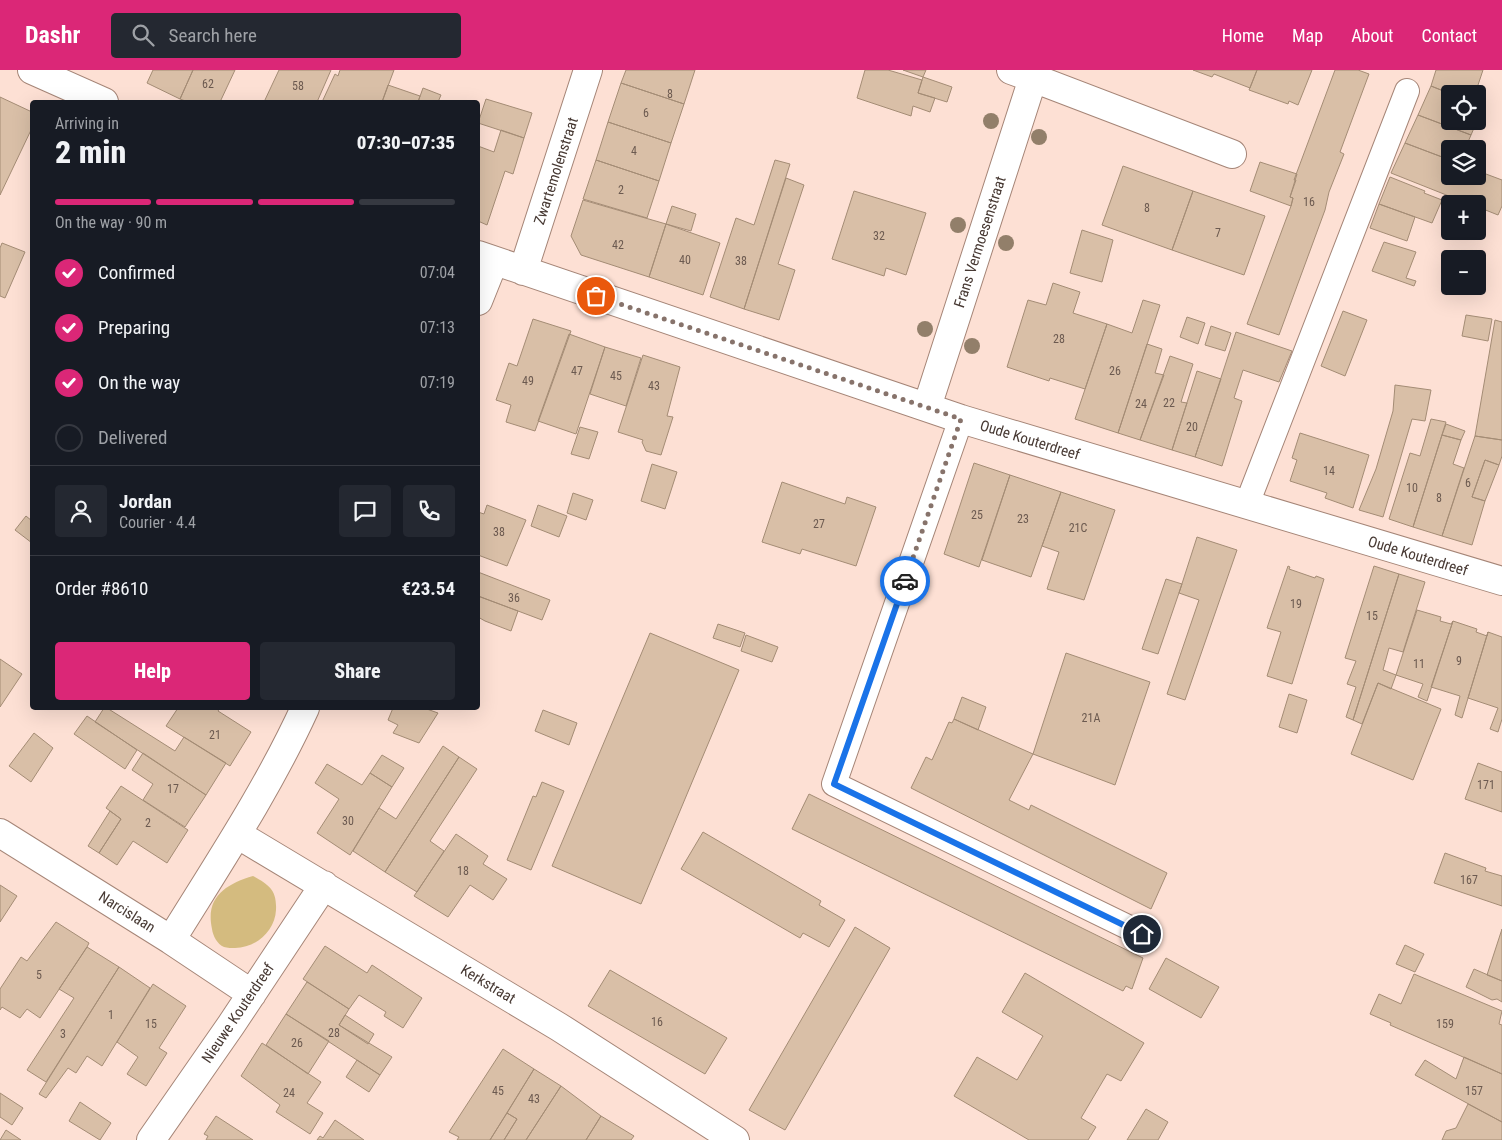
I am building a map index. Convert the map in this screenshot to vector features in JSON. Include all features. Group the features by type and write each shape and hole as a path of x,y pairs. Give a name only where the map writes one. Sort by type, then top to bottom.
{"street":[{"path":"32,70 100,100"},
{"name":"Zwartemolenstraat","path":"523,271 588,70"},
{"name":"Frans Vermoesenstraat","path":"926,407 1022,74 1232,154"},
{"path":"480,290 486,258"},
{"name":"Oude Kouterdreef","path":"486,258 961,419 1502,582"},
{"path":"171,940 237,834 292,737 304,710"},
{"name":"Narcislaan","path":"0,833 171,940 252,994"},
{"name":"Kerkstraat","path":"237,834 560,1027 735,1140"},
{"name":"Nieuwe Kouterdreef","path":"151,1140 324,886"}],"lane":[{"path":"1247,504 1407,91"},
{"path":"961,419 834,784 1142,934"}],"shaded area":[{"path":"253,876 271,889 276,903 275,918 268,931 257,942 243,947 224,947 217,942 213,932 211,918 215,900 226,888"}],"building":[{"path":"153,70 193,70 180,99 147,83"},
{"path":"193,70 235,70 221,100 180,99"},
{"path":"279,70 331,70 318,100 265,100"},
{"path":"340,70 394,70 383,100 323,100 335,74 338,76"},
{"path":"626,70 695,70 684,104 621,83"},
{"path":"865,70 888,70 922,80 918,93 935,98 930,112 913,106 911,116 857,98"},
{"path":"903,70 926,70 923,77"},
{"path":"1193,70 1257,70 1250,88 1214,74 1212,77"},
{"path":"1257,70 1312,70 1298,105 1289,101 1288,104 1249,90"},
{"path":"1335,70 1358,70 1369,74 1340,152 1344,154 1329,192 1325,210 1279,335 1247,324 1291,206 1293,198 1290,197 1296,180 1294,180"},
{"path":"1436,70 1483,70 1478,85 1441,85 1441,90 1431,86"},
{"path":"923,77 952,87 947,102 918,93"},
{"path":"621,83 684,104 671,143 608,122"},
{"path":"388,85 420,96 419,100 383,100"},
{"path":"1431,86 1441,90 1441,124 1418,115"},
{"path":"423,88 441,95 439,100 419,100"},
{"path":"0,97 30,111 30,132 0,195"},
{"path":"486,99 532,113 524,138 480,124 480,117"},
{"path":"1418,115 1441,124 1441,130 1458,130 1471,135 1469,140 1441,140 1441,157 1405,143"},
{"path":"608,122 671,143 659,181 596,160"},
{"path":"501,130 524,138 513,174 505,171 487,225 480,222 480,147 494,152"},
{"path":"1458,130 1473,130 1471,135"},
{"path":"1405,143 1441,157 1441,185 1486,185 1486,174 1502,180 1502,206 1498,215 1486,210 1486,195 1446,195 1391,173"},
{"path":"596,160 659,181 647,218 583,199"},
{"path":"775,160 790,164 744,309 710,297 736,218 754,225"},
{"path":"1260,162 1297,174 1290,197 1293,198 1291,206 1250,191"},
{"path":"1123,166 1193,191 1172,250 1102,225"},
{"path":"1390,177 1441,200 1432,223 1379,204"},
{"path":"786,178 804,185 778,264 795,270 779,320 744,309"},
{"path":"854,191 926,213 906,275 886,268 884,276 832,259"},
{"path":"1193,191 1265,216 1244,275 1172,250"},
{"path":"583,200 666,224 649,277 581,255 571,236"},
{"path":"1379,204 1415,217 1407,241 1370,228"},
{"path":"672,206 696,214 691,231 666,224"},
{"path":"666,224 720,243 703,295 649,277"},
{"path":"1082,230 1113,240 1102,282 1070,273"},
{"path":"1384,242 1416,252 1406,278 1416,281 1414,286 1372,271"},
{"path":"2,243 25,252 5,298 0,296 0,248"},
{"path":"1053,283 1080,292 1073,313 1107,324 1085,389 1050,378 1049,381 1007,367 1028,300 1046,305"},
{"path":"1143,300 1160,305 1118,433 1075,419 1107,324 1132,333"},
{"path":"1343,311 1367,320 1345,376 1321,366"},
{"path":"1466,315 1492,319 1488,341 1462,336"},
{"path":"1187,317 1205,323 1198,344 1180,337"},
{"path":"533,319 571,331 535,431 506,422 511,405 496,400 509,363 517,366"},
{"path":"1495,320 1502,322 1502,440 1475,436"},
{"path":"1211,326 1231,333 1225,351 1205,345"},
{"path":"1236,332 1292,351 1279,382 1243,370 1234,398 1242,401 1222,466 1195,457"},
{"path":"569,334 605,347 576,434 538,421"},
{"path":"1147,344 1162,349 1155,373 1164,375 1140,440 1118,433"},
{"path":"605,347 641,358 626,406 590,394"},
{"path":"643,355 680,367 667,416 673,417 661,455 646,451 643,440 618,432"},
{"path":"1170,356 1193,364 1181,402 1187,403 1172,450 1140,440"},
{"path":"1197,371 1221,379 1195,457 1172,450"},
{"path":"1395,385 1431,390 1425,421 1412,419 1383,517 1359,510 1376,469 1393,411"},
{"path":"1431,419 1446,422 1413,527 1389,519 1410,453 1420,456"},
{"path":"1446,424 1465,431 1461,440 1442,435"},
{"path":"580,427 598,432 589,459 571,454"},
{"path":"1300,433 1369,455 1353,508 1325,498 1327,493 1290,481 1297,460 1292,458"},
{"path":"1442,435 1461,440 1453,464 1464,468 1442,536 1413,527"},
{"path":"1475,436 1502,440 1502,456 1499,465 1485,460 1472,497 1485,501 1472,545 1442,536"},
{"path":"1485,460 1499,465 1485,501 1472,497"},
{"path":"974,463 1010,475 979,567 944,554"},
{"path":"652,464 677,472 665,509 641,501"},
{"path":"1010,475 1061,492 1031,577 982,560"},
{"path":"782,482 845,504 847,497 876,507 856,566 802,549 800,554 762,542"},
{"path":"1061,492 1115,510 1084,600 1047,589 1059,552 1042,546"},
{"path":"573,493 593,500 586,520 567,513"},
{"path":"487,505 526,520 507,566 480,556 480,513 484,514"},
{"path":"538,505 567,516 559,537 531,526"},
{"path":"26,516 30,519 30,541 15,530"},
{"path":"1197,537 1237,550 1185,700 1167,694 1199,600 1179,593"},
{"path":"1288,566 1290,567 1289,569 1315,578 1316,576 1324,579 1292,684 1267,676 1281,632 1267,628"},
{"path":"1374,566 1399,574 1353,720 1346,717 1356,687 1347,684 1356,661 1345,658"},
{"path":"480,573 550,600 542,620 480,597"},
{"path":"1399,574 1425,582 1403,652 1389,648 1383,670 1396,675 1391,689 1378,683 1362,724 1353,720"},
{"path":"1166,579 1182,584 1158,654 1142,649"},
{"path":"480,597 518,611 511,631 480,618"},
{"path":"1417,610 1441,617 1440,621 1451,624 1453,621 1427,701 1418,697 1423,684 1396,675"},
{"path":"1453,621 1477,629 1476,632 1487,636 1462,718 1455,715 1460,696 1431,687"},
{"path":"718,624 745,633 740,647 713,638"},
{"path":"1488,632 1502,637 1502,719 1498,732 1490,729 1498,708 1468,698"},
{"path":"650,633 739,670 641,904 552,866"},
{"path":"746,635 778,647 772,662 741,651"},
{"path":"1066,653 1150,682 1115,785 1033,754"},
{"path":"0,659 22,674 0,707"},
{"path":"1378,683 1441,709 1413,780 1351,754"},
{"path":"1289,694 1307,700 1297,733 1279,727"},
{"path":"962,697 986,707 978,730 954,719"},
{"path":"103,710 110,710 175,751 184,737 226,763 206,795 95,722"},
{"path":"177,710 219,710 251,732 230,766 166,726"},
{"path":"392,710 430,710 438,713 419,743 393,733 398,725 388,720"},
{"path":"543,710 577,723 569,745 535,731"},
{"path":"87,716 137,750 125,769 74,734"},
{"path":"954,719 1033,754 1009,800 1029,810 1031,805 1167,873 1151,909 911,788 926,757 932,760 949,722 952,723"},
{"path":"34,733 53,748 31,782 9,766"},
{"path":"443,746 459,757 385,872 353,851 379,808 396,819"},
{"path":"143,753 206,795 185,827 143,800 153,784 132,770"},
{"path":"382,755 404,768 392,787 370,773"},
{"path":"459,757 477,769 430,841 444,851 417,892 385,872"},
{"path":"1478,763 1502,772 1502,812 1465,799"},
{"path":"327,764 362,785 370,773 392,787 350,855 317,833 339,799 315,783"},
{"path":"542,782 564,791 531,870 507,860 533,796 536,797"},
{"path":"121,786 188,830 167,863 133,841 117,865 99,853 121,819 106,808"},
{"path":"809,794 1143,958 1132,989 1126,986 1123,991 792,829"},
{"path":"110,811 121,819 99,853 88,846"},
{"path":"703,832 821,901 819,905 845,920 829,947 803,933 800,938 681,869"},
{"path":"456,834 488,856 483,864 507,879 493,900 470,885 448,917 414,896"},
{"path":"1445,853 1486,868 1485,871 1502,876 1502,906 1434,883"},
{"path":"0,885 17,896 0,922"},
{"path":"56,922 89,943 87,947 40,1018 27,1009 20,1018 2,1007 0,1010 0,989 21,957 27,961"},
{"path":"855,927 890,948 785,1130 749,1110"},
{"path":"1502,929 1502,981 1487,975"},
{"path":"1405,945 1424,954 1415,972 1396,964"},
{"path":"325,946 367,973 372,965 422,998 403,1028 384,1016 386,1012 359,995 349,1009 303,979"},
{"path":"87,947 119,967 46,1082 27,1070 74,998 59,989"},
{"path":"1166,958 1219,987 1201,1018 1149,989"},
{"path":"119,967 150,988 102,1066 87,1056 76,1073 68,1068 46,1098 39,1094"},
{"path":"1474,969 1502,981 1502,1002 1497,999 1492,1000 1466,987"},
{"path":"610,970 727,1038 705,1074 588,1006"},
{"path":"1025,973 1144,1043 1121,1081 1107,1074 1081,1118 1096,1127 1088,1140 1029,1140 954,1096 977,1057 1017,1080 1043,1036 1002,1012"},
{"path":"1414,974 1502,1011 1499,1024 1502,1025 1502,1074 1390,1025 1391,1023 1370,1014 1379,994 1401,1004"},
{"path":"307,982 349,1009 339,1025 392,1057 380,1075 286,1014"},
{"path":"153,984 186,1006 159,1048 167,1053 146,1086 127,1074 138,1057 117,1042"},
{"path":"286,1014 329,1041 308,1074 266,1045"},
{"path":"345,1015 374,1034 368,1044 339,1025"},
{"path":"262,1043 321,1082 307,1103 323,1113 310,1134 276,1112 280,1105 241,1076"},
{"path":"503,1049 534,1069 490,1140 457,1140 459,1137 449,1132"},
{"path":"1464,1057 1502,1074 1502,1122 1415,1075 1425,1060 1456,1079"},
{"path":"357,1060 380,1075 369,1092 346,1077"},
{"path":"534,1069 561,1086 526,1140 504,1140 517,1119 507,1113"},
{"path":"561,1086 601,1116 586,1140 526,1140"},
{"path":"0,1093 23,1108 12,1125 0,1117"},
{"path":"80,1102 111,1123 100,1140 69,1121"},
{"path":"1468,1104 1502,1122 1502,1140 1442,1140 1446,1131 1456,1128"},
{"path":"1146,1109 1168,1122 1158,1140 1127,1140"},
{"path":"507,1113 517,1119 504,1140 490,1140"},
{"path":"216,1116 253,1140 206,1140 208,1136 204,1134"},
{"path":"601,1116 634,1136 631,1140 586,1140"},
{"path":"335,1120 364,1140 317,1140 320,1136 323,1138"},
{"path":"6,1130 21,1140 0,1140"}],"way so far":[{"path":"596,296 961,419 905,581"}],"route":[{"path":"905,581 834,784 1142,934"}]}
